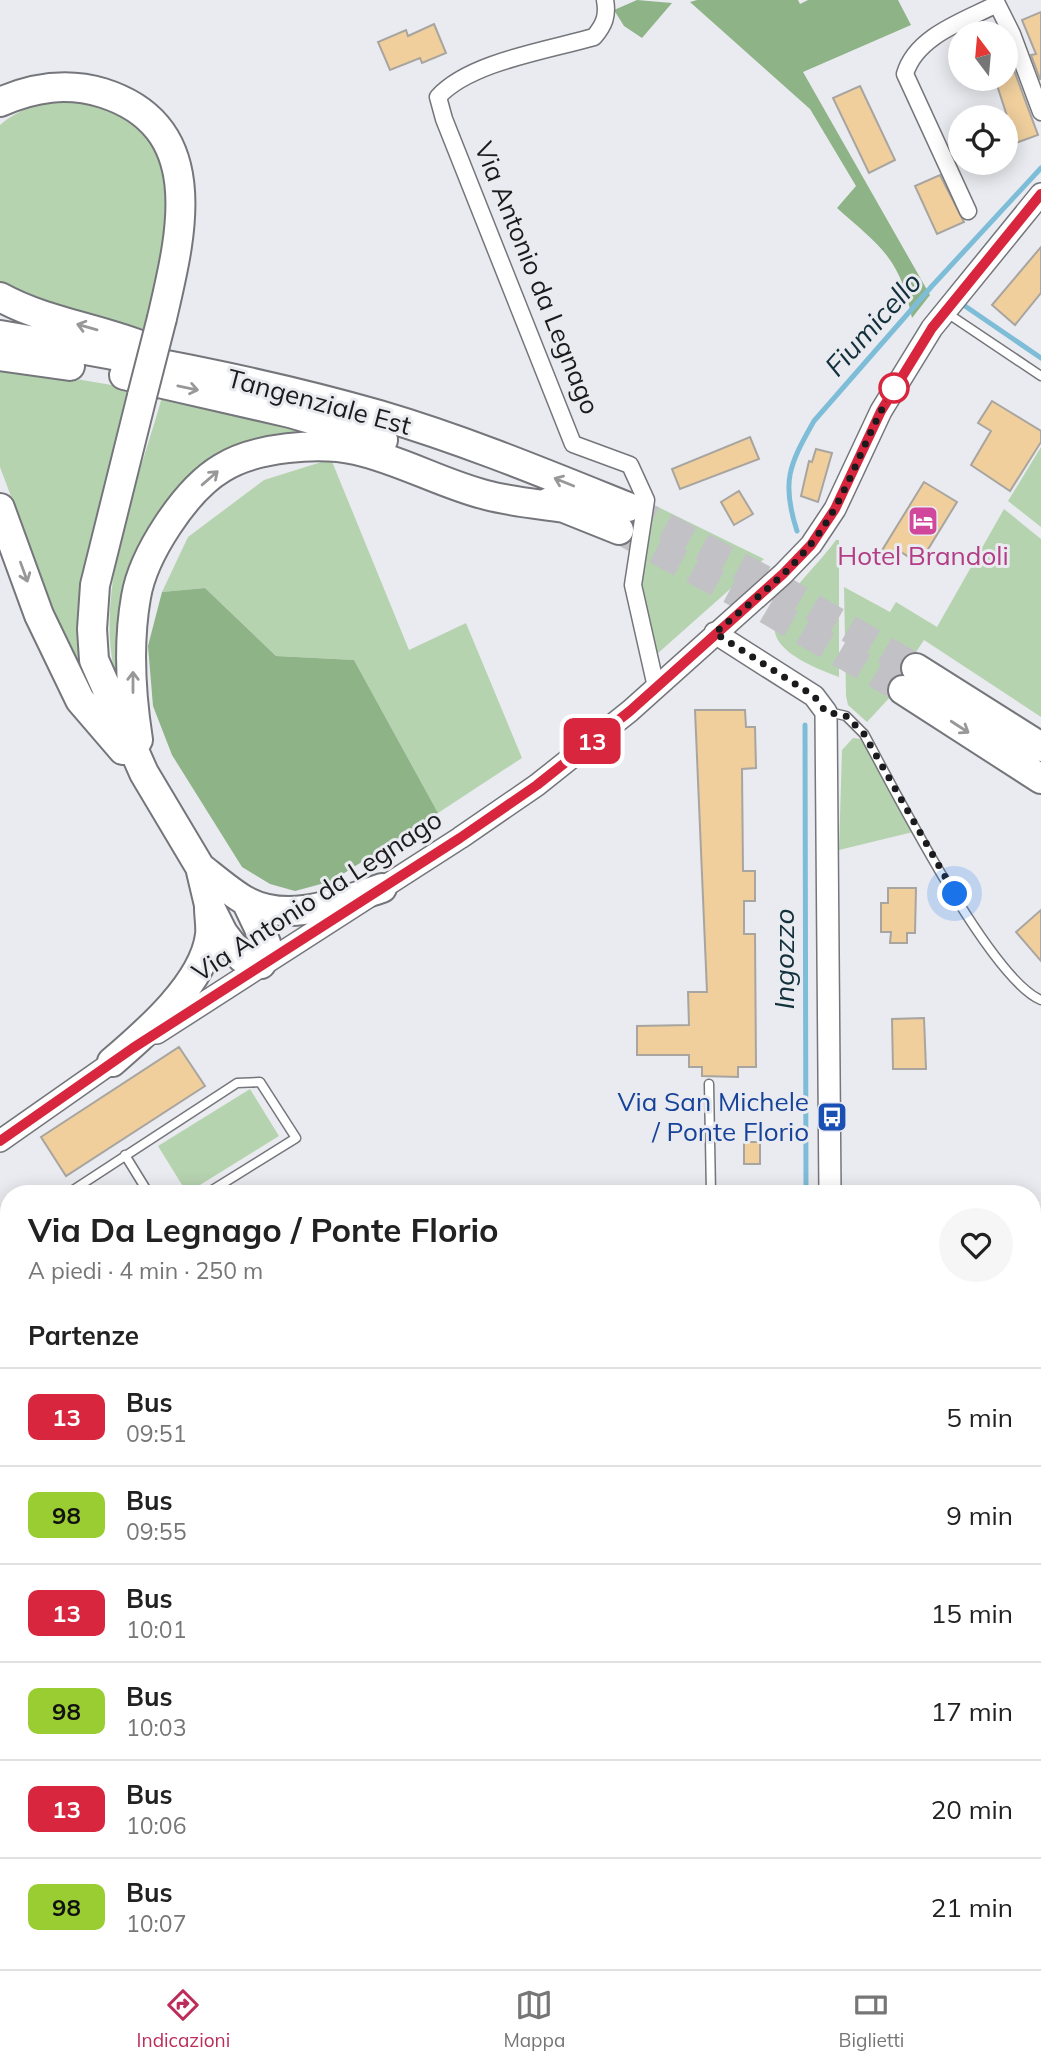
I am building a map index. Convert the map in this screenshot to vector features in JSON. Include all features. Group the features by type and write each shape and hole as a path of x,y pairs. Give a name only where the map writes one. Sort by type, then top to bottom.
{"highway":[{"path":"0,102 37,88 82,86 121,99 150,118 168,143 179,172 182,205 180,242 96,586 92,629 94,660 103,686 144,774 200,867 209,905 210,937 191,981 158,1023 112,1062"},
{"path":"0,297 19,307 118,336 196,368"},
{"name":"Tangenziale Est","path":"0,335 196,368 379,415 503,458 623,519 565,508 380,439 290,413 105,371 0,356"},
{"path":"144,774 133,708 135,597 148,555 193,493 222,467 252,456 305,446 356,450 487,495 565,508"},
{"path":"0,508 39,615 80,700 144,774"},
{"path":"1041,747 910,679 1041,779"},
{"path":"200,867 246,901 276,910 311,910 382,888"},
{"path":"209,905 223,933 242,958 261,964 266,943 246,901"}],"street":[{"name":"Via Antonio da Legnago","path":"605,0 607,11 603,27 594,37 483,69 450,83 438,97 444,119 573,444 630,466 646,500 633,585 656,687"},
{"path":"968,211 905,74 910,58 922,46 996,2 1012,34 1041,112"},
{"name":"Via Antonio da Legnago","path":"0,1141 112,1062 537,785 656,687 783,574 811,545 835,509 900,377 944,311 1041,194"},
{"path":"715,633 814,696 826,712 830,1185"}],"lane":[{"path":"944,311 1041,376"},
{"path":"826,712 846,716 864,734 942,875 1005,970 1024,992 1041,1000"},
{"path":"80,1185 237,1083 260,1082 296,1138 220,1185"},
{"path":"709,1084 711,1185"},
{"path":"125,1155 143,1185"}],"green space":[{"path":"637,0 672,3 642,38 624,26 614,10"},
{"path":"798,0 800,4 808,0 898,0 911,25 803,72 930,295 912,318 895,267 877,244 837,208 856,186 810,109 690,2"},
{"path":"85,99 128,114 152,138 175,206 149,330 32,305 0,288 0,125 19,112 40,104"},
{"path":"0,366 135,389 90,546 81,598 86,681 52,606 0,467"},
{"path":"162,397 306,433 262,438 179,488 123,699 113,664 110,626 112,587 129,508"},
{"path":"1041,447 1041,527 1008,501"},
{"path":"331,459 409,650 466,623 522,758 438,813 354,660 276,656 205,588 162,592 188,537 264,480"},
{"path":"650,503 764,559 657,654 640,587"},
{"path":"1004,509 1041,539 1041,717 924,640 901,675 892,695 867,722 848,705 846,696 844,587 890,612 896,602 937,627"},
{"path":"836,540 839,540 839,677 804,662 783,647 775,632 776,617 786,600"},
{"path":"205,588 276,656 354,660 438,813 332,881 295,891 270,884 242,867 172,755 153,706 148,646 162,592"},
{"path":"853,738 861,739 866,745 913,832 839,850 842,750"},
{"path":"250,1089 279,1136 200,1185 182,1185 158,1146"}],"building":[{"path":"1041,12 1040,79 1031,55 1036,54 1022,20"},
{"path":"434,24 446,53 422,63 420,58 390,70 378,42 406,30 408,36"},
{"path":"1018,81 1038,135 1018,142 1018,105 1003,105 999,91 1018,91"},
{"path":"860,86 895,160 869,173 833,98"},
{"path":"940,175 964,222 937,234 915,186"},
{"path":"1041,247 1041,293 1015,325 992,305"},
{"path":"992,401 1041,431 1041,442 1010,491 971,465 991,431 978,423"},
{"path":"750,437 759,459 680,489 672,469"},
{"path":"816,449 832,453 818,502 801,496 809,461 812,462"},
{"name":"Hotel Brandoli","path":"924,482 957,502 919,564 901,552 896,561 881,552"},
{"path":"739,491 753,514 734,525 721,502"},
{"path":"695,710 745,710 746,727 755,727 756,768 742,769 743,871 755,871 755,901 744,901 744,934 755,934 756,1067 738,1067 738,1077 702,1076 702,1067 689,1067 689,1055 637,1055 637,1026 689,1025 688,992 707,992"},
{"path":"888,888 916,888 915,933 907,933 907,943 890,943 891,932 881,932 881,903 888,903"},
{"path":"1041,910 1041,961 1016,932"},
{"path":"924,1018 926,1069 893,1069 892,1019"},
{"path":"179,1047 205,1086 66,1176 41,1137"},
{"path":"744,1142 760,1142 760,1164 744,1164"}],"waterway":[{"name":"Fiumicello","path":"797,531 789,499 790,474 793,462 814,421 932,286 1041,168"},
{"path":"965,306 1041,358"},
{"name":"Ingozzo","path":"805,725 806,1185"}],"tunnel":[{"path":"628,507 773,584 916,668"},
{"path":"619,530 755,603 903,690"}],"bus line":[{"name":"13","path":"0,1141 133,1048 460,838 537,785 630,711 783,574 811,545 835,509 881,411 932,328 1041,194"}],"place":[{"name":"Hotel Brandoli","path":"923,521"},
{"name":"Via San Michele / Ponte Florio","path":"832,1117"}],"route":[{"path":"894,388 835,509 811,545 783,574 715,633 814,696 826,712 846,716 864,734 955,894"}]}
